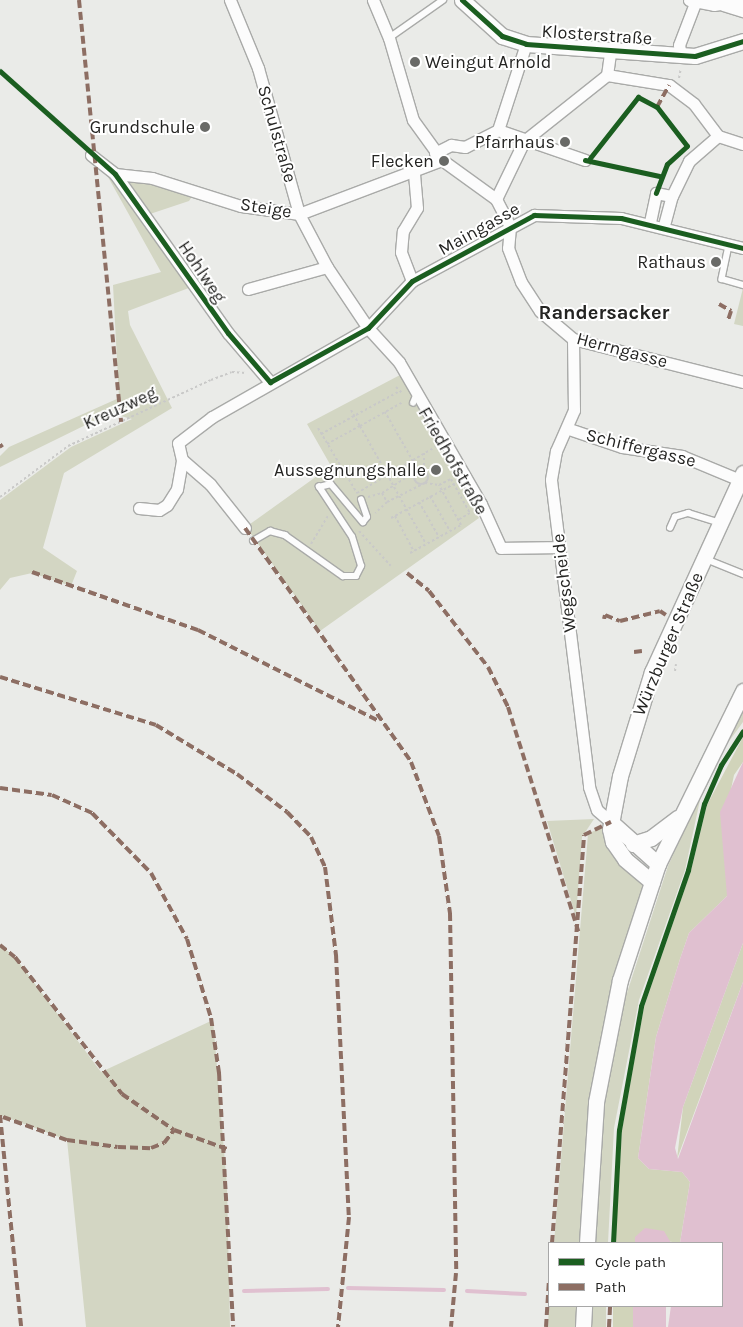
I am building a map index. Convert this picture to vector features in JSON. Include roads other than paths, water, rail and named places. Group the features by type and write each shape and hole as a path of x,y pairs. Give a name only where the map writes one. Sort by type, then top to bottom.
{"street":[{"name":"Schulstraße","path":"230,0 258,68 299,214 327,266 368,328"},
{"path":"373,0 389,38 412,120 438,156 496,199 510,227"},
{"path":"723,5 743,0"},
{"path":"682,55 679,46 692,2 723,5 743,11"},
{"name":"Klosterstraße","path":"469,3 502,36 526,44 610,48 682,55 710,54 743,41"},
{"path":"526,44 498,130 585,160"},
{"name":"Klosterstraße","path":"608,76 610,48"},
{"path":"496,199 526,140 608,76 669,85 694,104 718,136 743,144"},
{"name":"Steige","path":"115,174 168,181 241,206 299,214 414,174 451,145 465,146 498,130"},
{"path":"664,225 672,196 693,156 718,136"},
{"path":"91,155 115,174"},
{"name":"Hohlweg","path":"115,174 228,333 267,378"},
{"path":"412,281 401,252 403,231 416,208 414,174"},
{"path":"650,222 656,193 672,196"},
{"name":"Maingasse","path":"139,508 159,510 167,505 177,489 182,460 178,444 185,434 267,378 368,328 412,281 534,215 650,222 730,246 743,248"},
{"name":"Herrngasse","path":"510,227 508,248 529,296 573,339 743,382"},
{"path":"248,289 327,266"},
{"name":"Friedhofstraße","path":"368,328 399,362 415,400 481,504 501,548 559,547"},
{"name":"Wegscheide","path":"573,339 576,385 569,429 556,451 551,480 589,787 597,810 611,822"},
{"name":"Schiffergasse","path":"569,429 622,447 682,456 741,476"},
{"path":"182,460 210,484 245,528"},
{"name":"Würzburger Straße","path":"652,882 618,850 611,822 641,702 741,476"},
{"path":"587,1242 596,1102 609,1025 658,864 679,817 743,691"},
{"path":"633,844 651,838 679,817"},
{"path":"611,822 633,844 658,864"},
{"path":"583,1327 584,1307"}],"lane":[{"path":"389,38 442,0"},
{"path":"730,246 722,280 743,285"},
{"path":"253,541 270,530 308,550 343,576 356,576 361,566 346,524 319,487 326,482 363,522 367,517 361,500"},
{"path":"670,528 675,517 688,513 720,523"},
{"path":"705,559 743,574"}],"waterway":[{"path":"348,1288 444,1290"},
{"path":"244,1291 328,1289"},
{"path":"467,1291 525,1294"}],"place":[{"name":"Weingut Arnold","path":"415,62"},
{"name":"Grundschule","path":"205,127"},
{"name":"Pfarrhaus","path":"565,142"},
{"name":"Flecken","path":"444,161"},
{"name":"Rathaus","path":"716,262"},
{"name":"Aussegnungshalle","path":"436,470"}],"district":[{"name":"Randersacker","path":"604,312"}]}
